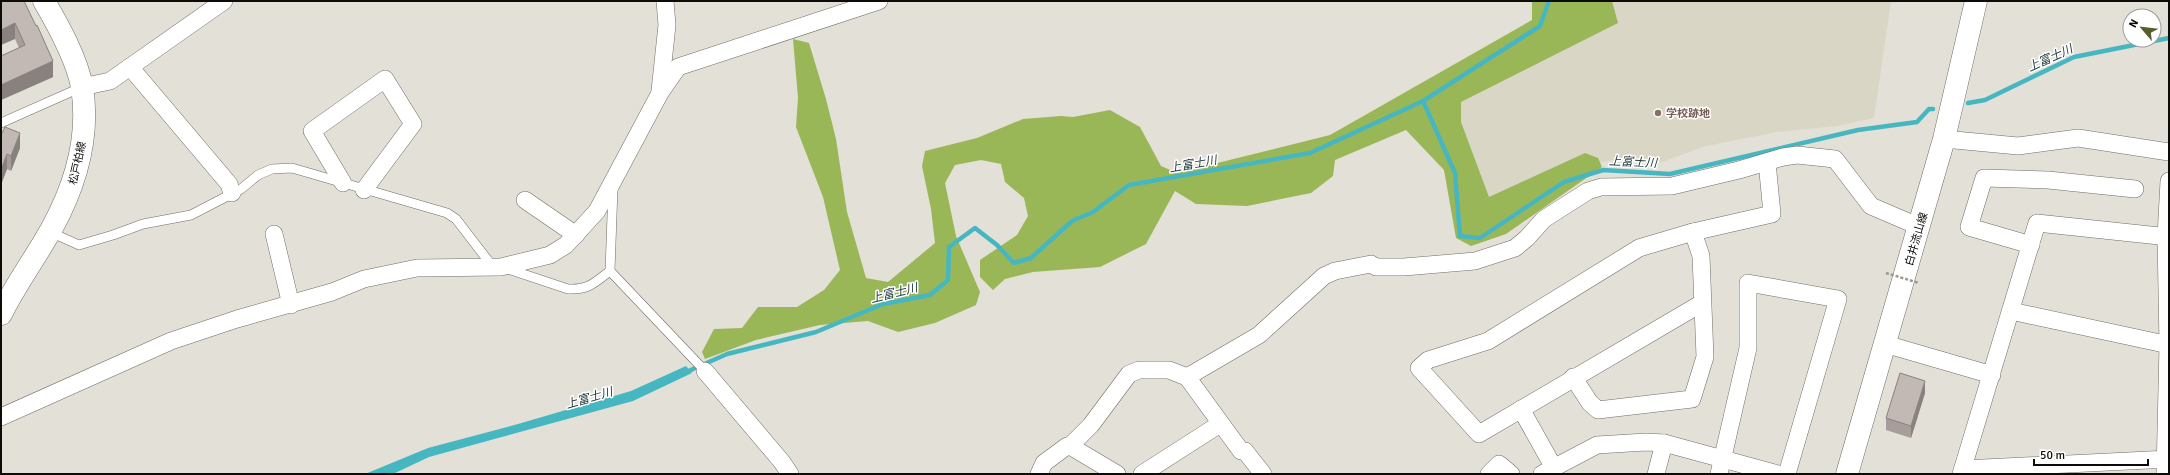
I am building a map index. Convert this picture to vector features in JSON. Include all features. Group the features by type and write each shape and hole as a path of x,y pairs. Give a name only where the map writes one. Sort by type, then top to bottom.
{"main road":[{"name":"松戸柏線","path":"1,314 13,289 50,232 70,193 79,167 84,129 82,87 69,50 44,1"},
{"name":"白井流山線","path":"1847,474 1920,227 1944,139 1976,1"}],"street":[{"path":"82,87 110,81 224,1"},
{"path":"660,93 666,25 665,1"},
{"path":"1,417 171,341 237,319 291,305 332,292 364,279 400,270 417,268 497,267 528,262 550,255 566,245 597,210 613,183 660,93 678,67 879,1"},
{"path":"130,67 228,184 232,194"},
{"path":"343,183 312,131 385,79 413,124 364,190"},
{"path":"1944,139 2018,146 2078,138 2169,152"},
{"path":"1187,377 1259,335 1324,276 1335,271 1371,264 1376,267 1404,267 1475,261 1515,248 1527,238 1544,219 1588,190 1601,187 1672,186 1767,162 1783,156 1797,155 1835,159 1871,206 1920,227"},
{"path":"1702,303 1479,434 1419,368 1428,360 1488,341 1639,248 1693,232 1772,214 1767,162"},
{"path":"2031,245 1969,227 1984,178 2048,180 2135,189"},
{"path":"2168,237 2037,223 1962,472 2167,464 2169,181"},
{"path":"525,200 576,235"},
{"path":"1574,377 1590,403 1598,410 1692,399 1705,358 1701,256 1693,232"},
{"path":"274,234 291,305"},
{"path":"1719,474 1748,348 1748,282 1838,299 1787,474"},
{"path":"2011,311 2168,345"},
{"path":"1885,344 1992,375"},
{"path":"1039,474 1044,463 1067,446 1070,446 1091,425 1129,374 1139,370 1169,370 1187,377 1241,451 1244,451 1263,474"},
{"path":"705,371 782,462 790,474"},
{"path":"1521,409 1548,471 1597,445 1646,442 1664,443 1723,457 1778,474"},
{"path":"1142,474 1220,424"},
{"path":"1656,474 1664,443"},
{"path":"1070,446 1117,474"},
{"path":"1489,474 1499,464 1511,474"}],"lane":[{"path":"1,123 82,87"},
{"path":"50,232 79,245 143,224 191,215 232,194 258,176 272,169 292,168 447,213 456,219 497,267 574,290 587,288 610,270"},
{"path":"613,183 610,270 705,371"}],"path":[{"path":"1886,273 1919,283"}],"shaded area":[{"name":"学校跡地","path":"1572,1 1891,1 1874,118 1837,126 1777,132 1706,146 1662,162 1617,159 1587,165 1478,226 1439,107"}],"green space":[{"path":"1532,1 1612,1 1618,23 1461,102 1461,122 1489,197 1585,153 1598,158 1602,167 1506,234 1471,246 1456,238 1444,170 1406,130 1335,160 1333,176 1311,193 1247,206 1196,204 1175,191 1146,244 1100,267 1033,272 1005,279 993,290 980,277 980,260 1017,235 1028,216 1024,198 1005,182 1001,164 981,160 955,165 945,183 956,236 980,292 976,305 935,323 898,332 868,321 820,325 756,340 705,359 702,352 714,329 742,328 758,307 797,307 824,290 840,270 823,197 796,127 798,98 793,39 809,43 826,99 836,139 847,212 866,278 888,282 935,243 931,209 922,166 925,151 977,138 1023,119 1061,116 1073,117 1110,110 1140,127 1161,166 1177,173 1330,135 1532,20"}],"water":[{"path":"686,366 692,373 633,401 429,457 393,474 365,474 428,448 518,424 631,391"}],"building":[{"path":"1,1 24,1 36,26 37,25 53,61 1,85 1,56 25,45 15,23 1,30"},
{"path":"5,127 20,133 11,156 7,154 1,167 1,132 2,133"},
{"path":"1900,373 1925,381 1911,426 1886,418"}],"waterway":[{"name":"上富士川","path":"1423,101 1540,26 1549,1"},
{"name":"上富士川","path":"1968,103 1985,100 2074,57 2169,38"},
{"name":"上富士川","path":"684,373 727,354 816,332 883,304 930,295 948,280 949,247 975,228 997,245 1014,263 1031,258 1072,221 1093,212 1129,185 1310,153 1423,101 1455,173 1460,236 1480,238 1564,182 1603,170 1670,174 1858,130 1917,122 1929,109 1933,109"}],"place":[{"name":"学校跡地","path":"1658,113"}]}
